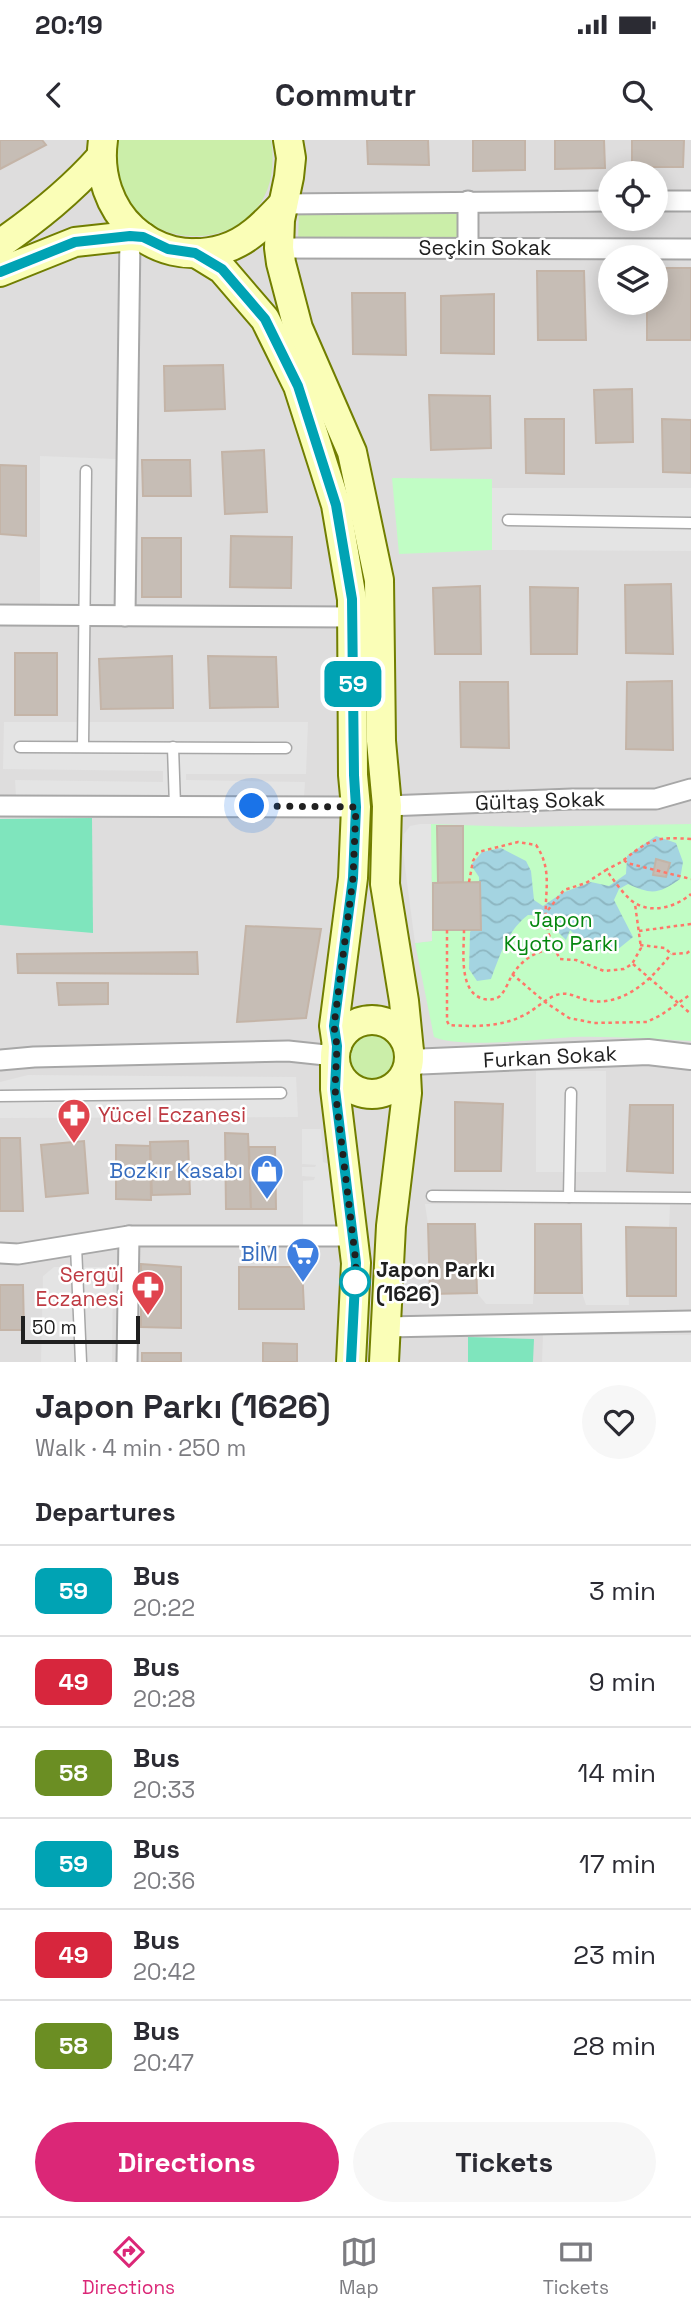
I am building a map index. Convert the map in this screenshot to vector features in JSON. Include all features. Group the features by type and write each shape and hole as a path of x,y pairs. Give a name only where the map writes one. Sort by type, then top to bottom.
{"main road":[{"path":"293,146 279,248 299,328 352,452 379,580 381,741 387,806 385,884 404,1001 408,1062 407,1093 391,1226 384,1362"},
{"path":"102,149 103,181 112,203 136,237"},
{"path":"0,244 74,188 102,149"},
{"path":"0,272 75,242 136,237 168,249 195,253 223,249 248,237 283,204"},
{"path":"195,253 222,269 265,319 298,386 336,505 352,599 356,807 353,878 334,1026 336,1055 339,1074 345,1084 366,1094 390,1090 399,1083 408,1062 405,1040 389,1024 378,1021 356,1024 346,1031 336,1055 335,1089 356,1263 351,1362"}],"street":[{"path":"468,201 468,248"},
{"path":"283,204 598,201"},
{"path":"668,201 691,201"},
{"path":"125,616 136,237"},
{"name":"Seçkin Sokak","path":"279,248 691,249"},
{"path":"0,615 352,617"},
{"name":"Gültaş Sokak","path":"387,806 572,799 656,799 691,789"},
{"path":"0,806 356,807"},
{"path":"0,1060 288,1051 336,1055"},
{"name":"Furkan Sokak","path":"408,1062 648,1052 691,1058"},
{"path":"0,1253 18,1254 129,1237 353,1236"},
{"path":"127,1362 129,1237"},
{"path":"385,1327 691,1321"}],"lane":[{"path":"83,746 86,471"},
{"path":"509,520 691,523"},
{"path":"20,747 286,748"},
{"path":"173,747 174,806"},
{"path":"0,1096 281,1093"},
{"path":"569,1197 571,1093"},
{"path":"432,1196 691,1198"},
{"path":"76,1246 81,1362"}],"path":[{"path":"546,912 564,890 586,883 624,860 646,842 656,839 691,839"},
{"path":"469,883 473,861 478,852 518,842 536,845 547,867 548,933 560,958 576,960 604,971 624,969 637,958 640,945 635,904"},
{"path":"624,860 691,879"},
{"path":"606,870 635,904 648,908 672,905 691,894"},
{"path":"639,931 691,925"},
{"path":"447,930 449,1025 492,1026 524,1016 562,993 602,1002 620,999 650,978 671,954 687,953 691,950"},
{"path":"464,930 466,976 470,990 476,996 492,1000 499,996 521,962 535,953 555,948"},
{"path":"640,945 665,948 671,954"},
{"path":"632,964 691,1014"},
{"path":"512,974 569,1018 594,1023 647,1022 691,994"}],"shaded area":[{"path":"0,140 691,140 691,1362 0,1362"},
{"path":"40,456 116,459 117,607 40,603"},
{"path":"492,488 691,488 691,551 492,550"},
{"path":"4,722 308,722 306,774 186,774 186,780 305,782 304,797 16,797 15,780 163,782 163,771 3,769"},
{"path":"431,824 432,941 415,943 403,852 404,834 410,826"},
{"path":"536,1071 606,1071 606,1172 536,1172"},
{"path":"28,1075 296,1077 298,1117 0,1118 0,1082"},
{"path":"302,1129 321,1129 323,1162 332,1165 341,1229 303,1233 303,1181 314,1180 315,1177 302,1176 302,1167 316,1165 302,1164"},
{"path":"425,1204 670,1205 669,1228 626,1227 629,1305 586,1305 582,1293 581,1224 535,1224 533,1304 486,1304 477,1293 475,1224 428,1224"},
{"path":"54,1267 113,1267 112,1362 41,1362 43,1276"},
{"path":"543,1335 691,1335 691,1362 542,1362"}],"green space":[{"path":"118,140 271,140 270,183 253,213 226,231 194,236 162,229 135,211 119,181"},
{"path":"299,207 460,208 461,244 298,245"},
{"path":"392,478 492,479 492,550 399,554"},
{"path":"92,818 93,933 0,925 0,819"},
{"name":"Japon Kyoto Parkı","path":"431,824 521,827 691,824 691,1041 573,1037 481,1043 446,1041 434,1037 415,943 432,941"},
{"path":"372,1035 389,1042 396,1059 389,1076 372,1083 355,1076 348,1059 355,1042"},
{"path":"468,1337 534,1339 533,1362 468,1362"}],"water":[{"path":"656,836 676,843 683,862 680,879 655,891 628,884 619,889 614,900 633,937 617,950 585,945 570,930 566,940 557,931 555,916 528,915 510,936 491,979 477,981 469,969 470,932 481,920 479,877 471,865 482,852 501,848 526,861 531,871 534,900 543,906 562,893 591,882 609,886 626,874 627,856"}],"building":[{"path":"0,140 42,140 46,145 0,169"},
{"path":"367,140 428,140 429,165 368,164"},
{"path":"473,140 525,140 525,170 473,171"},
{"path":"555,140 604,140 605,161 598,161 598,168 555,169"},
{"path":"632,140 684,140 683,167 668,167 668,161 632,161"},
{"path":"668,268 691,268 691,340 647,340 647,315 668,315"},
{"path":"537,271 584,271 586,340 538,340"},
{"path":"352,293 405,293 406,355 353,354"},
{"path":"494,294 494,354 441,353 441,296"},
{"path":"223,365 225,409 165,411 164,366"},
{"path":"632,389 633,442 596,443 594,390"},
{"path":"429,395 490,396 491,448 431,450"},
{"path":"525,419 564,419 564,474 526,473"},
{"path":"662,419 691,420 691,473 663,472"},
{"path":"264,450 267,512 225,514 222,452"},
{"path":"142,460 190,460 191,496 143,496"},
{"path":"0,465 26,466 26,536 0,534"},
{"path":"231,536 292,537 291,588 230,587"},
{"path":"142,538 181,538 181,597 142,597"},
{"path":"671,584 673,654 626,653 625,585"},
{"path":"480,586 481,654 435,654 433,588"},
{"path":"530,587 578,588 577,654 531,654"},
{"path":"15,653 57,653 57,715 15,715"},
{"path":"172,656 173,708 101,709 99,659"},
{"path":"208,656 276,657 278,707 210,708"},
{"path":"672,681 673,750 626,749 627,682"},
{"path":"460,682 508,682 509,748 461,747"},
{"path":"437,826 463,826 463,882 438,883"},
{"path":"656,859 670,863 666,877 653,875"},
{"path":"480,882 481,930 433,930 433,883"},
{"path":"246,926 321,929 306,1018 237,1022"},
{"path":"197,952 198,974 18,973 17,954"},
{"path":"57,983 108,983 108,1004 59,1005"},
{"path":"455,1102 503,1104 501,1171 455,1171"},
{"path":"630,1105 673,1105 673,1173 627,1171"},
{"path":"225,1133 248,1134 251,1209 226,1209"},
{"path":"0,1138 20,1138 23,1211 0,1211"},
{"path":"84,1141 88,1193 46,1197 41,1145"},
{"path":"188,1141 190,1194 152,1195 150,1142"},
{"path":"116,1145 150,1146 151,1200 116,1199"},
{"path":"249,1147 275,1147 276,1209 251,1209"},
{"path":"428,1224 475,1224 477,1293 430,1294"},
{"path":"535,1224 581,1224 582,1293 535,1293"},
{"path":"626,1227 676,1228 676,1296 627,1296"},
{"path":"141,1264 181,1267 181,1328 141,1327"},
{"path":"239,1267 302,1267 304,1309 239,1309"},
{"path":"0,1285 23,1285 24,1330 0,1330"},
{"path":"263,1343 297,1344 297,1362 263,1362"},
{"path":"142,1353 181,1353 181,1362 142,1362"}],"bus line":[{"name":"59","path":"0,272 75,242 130,236 143,237 168,249 195,253 222,269 265,319 298,386 336,505 352,599 356,807 353,878 334,1026 337,1046 335,1089 356,1263 351,1362"}],"place":[{"name":"Yücel Eczanesi","path":"74,1145"},
{"name":"Bozkır Kasabı","path":"267,1201"},
{"name":"Japon Parkı (1626)","path":"355,1282"},
{"name":"BİM","path":"303,1284"},
{"name":"Sergül Eczanesi","path":"148,1317"}],"route":[{"path":"252,806 356,807 353,878 334,1026 337,1046 335,1089 356,1263 355,1288 355,1282"}]}
